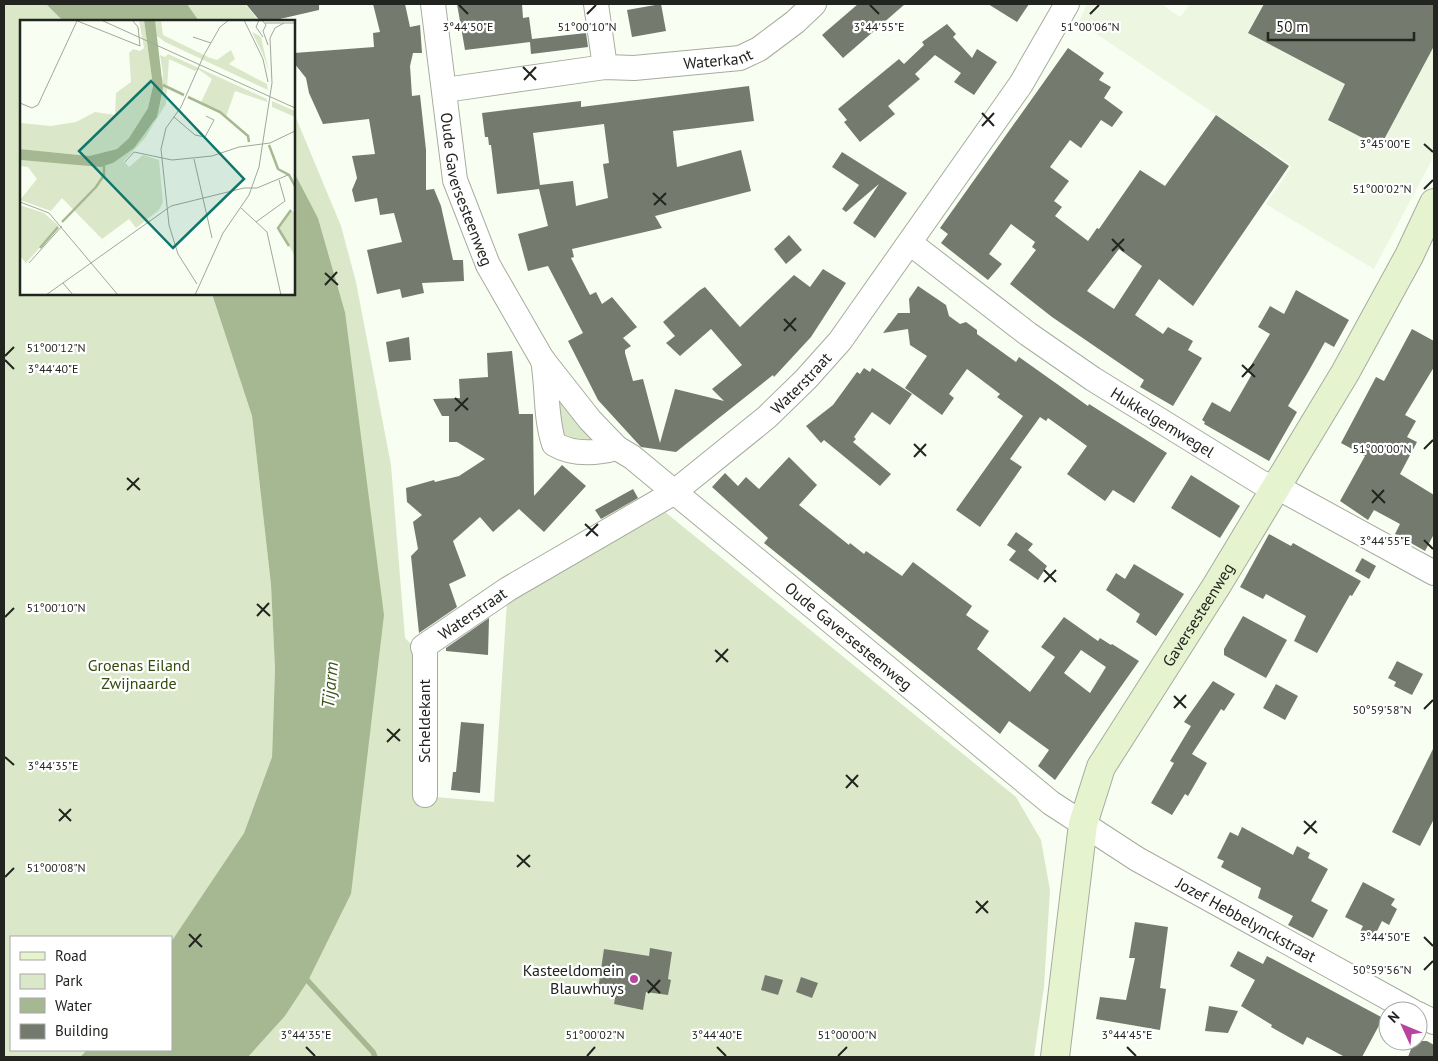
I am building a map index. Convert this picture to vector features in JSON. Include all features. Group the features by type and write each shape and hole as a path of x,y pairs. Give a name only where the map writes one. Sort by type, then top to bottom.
{"street":[{"name":"Oude Gaversesteenweg","path":"433,4 455,180 488,265 542,359 590,420 617,448 632,457 1051,803 1083,824"},
{"path":"596,4 605,67"},
{"name":"Waterkant","path":"445,90 605,67 634,68 740,58 759,49 795,22 814,4"},
{"name":"Waterstraat","path":"423,647 508,589 674,493 767,417 806,379 840,341 1021,84 1067,4"},
{"name":"Gaversesteenweg","path":"1055,1057 1083,824 1100,767 1207,602 1345,373 1408,256 1434,203"},
{"name":"Hukkelgemwegel","path":"910,242 1028,334 1093,378 1260,482 1288,492 1434,573"},
{"name":"Oude Gaversesteenweg","path":"542,359 547,380 548,427 554,444 567,451 601,452 617,448"},
{"name":"Scheldekant","path":"423,647 425,653 425,795"},
{"name":"Jozef Hebbelynckstraat","path":"1083,824 1137,859 1394,1001"}],"shaded area":[{"path":"1087,4 1161,4 1180,17 1190,4 1434,4 1434,156 1374,269 1266,204 1292,166 1079,22"}],"green space":[{"name":"Groenas Eiland Zwijnaarde","path":"4,4 46,4 62,20 20,20 20,295 212,295 252,416 271,585 275,669 272,757 244,833 172,941 172,936 10,936 10,1051 86,1051 80,1057 4,1057"},
{"path":"187,4 245,4 258,20 198,20"},
{"path":"295,115 341,226 356,282 391,465 405,638 413,646 419,724 412,795 494,802 507,601 665,512 1016,797 1041,840 1050,890 1044,987 1034,1057 248,1057 285,1016 308,981 351,894 345,312 318,218 295,174"},
{"path":"559,398 593,439 591,444 563,440"}],"water":[{"path":"46,4 187,4 198,20 62,20"},
{"name":"Tijarm","path":"295,174 318,218 345,312 384,615 351,894 308,981 285,1016 248,1057 80,1057 86,1051 172,1051 172,941 244,833 272,757 275,669 271,585 252,416 212,295 295,295"}],"building":[{"path":"246,4 319,4 319,10 275,20 259,20"},
{"path":"373,4 405,4 410,27 420,25 422,53 413,53 410,66 412,96 420,95 426,150 426,190 434,189 441,206 453,260 463,260 464,281 422,283 424,293 402,298 400,289 377,294 367,250 402,242 394,213 380,215 377,198 355,202 352,190 357,178 352,156 375,154 369,119 323,124 309,93 306,78 295,64 295,53 374,47 373,33 380,32"},
{"path":"457,4 522,4 523,18 529,17 532,39 586,33 588,47 531,54 530,42 465,50"},
{"path":"661,4 666,31 632,37 627,10"},
{"path":"858,4 905,4 843,58 822,35"},
{"path":"988,4 1029,4 1017,22"},
{"path":"1264,4 1434,4 1434,46 1380,147 1328,120 1345,84 1248,33"},
{"path":"947,24 956,34 953,37 972,58 977,49 997,62 974,95 954,82 961,73 935,55 915,74 920,79 888,106 895,114 860,142 844,122 847,120 838,109 899,59 904,64 924,45 922,42"},
{"path":"1068,48 1104,73 1099,80 1111,87 1104,98 1123,112 1112,127 1101,120 1081,148 1070,140 1050,167 1069,181 1054,201 1062,207 1055,216 1088,241 1097,228 1099,229 1140,170 1165,186 1216,115 1289,166 1193,306 1159,279 1135,315 1163,334 1168,327 1193,341 1188,350 1202,358 1173,406 1140,387 1144,380 1052,317 1010,284 1036,250 1032,247 1035,242 1011,224 989,254 1002,264 988,280 941,243 948,234 940,228","holes":["1119,249 1142,266 1114,309 1087,291"]},
{"path":"749,86 754,121 673,131 677,167 741,150 751,191 655,216 662,228 572,249 574,257 571,258 590,295 596,292 602,304 612,297 637,327 623,338 631,346 625,350 625,353 633,381 643,379 660,443 675,389 724,401 712,389 742,365 711,329 680,356 666,343 675,336 663,322 700,290 705,287 740,327 794,275 810,287 823,269 846,283 811,337 774,377 773,375 676,452 641,447 598,400 568,341 583,333 548,266 528,271 518,234 548,226 539,189 497,194 491,145 489,145 488,137 485,137 482,113 581,101 581,107","holes":["604,124 609,163 603,164 608,198 576,206 573,181 540,185 533,133"]},
{"path":"842,152 907,193 875,238 853,223 879,184 846,212 842,209 859,185 832,167"},
{"path":"789,235 802,250 786,264 774,249"},
{"path":"918,286 946,305 949,316 960,324 966,322 977,330 977,334 1016,362 1019,357 1088,406 1089,404 1167,453 1134,503 1113,490 1105,501 1067,474 1087,446 1048,418 1046,421 1040,417 1010,459 1022,467 980,527 956,510 1023,416 997,397 1000,394 967,369 949,394 954,398 942,415 905,388 927,356 910,345 908,329 883,333 898,313 910,313 909,299"},
{"path":"1296,290 1349,320 1334,347 1325,342 1288,406 1297,412 1269,461 1204,424 1205,422 1202,420 1212,402 1230,412 1252,374 1247,372 1270,334 1258,327 1270,306 1284,314"},
{"path":"1412,329 1434,341 1434,367 1405,415 1416,421 1407,437 1417,442 1400,474 1434,495 1434,534 1425,551 1395,534 1400,524 1374,510 1368,520 1340,501 1365,456 1341,443 1376,377 1384,381"},
{"path":"409,337 411,360 389,362 386,342"},
{"path":"512,351 519,414 533,414 534,496 562,465 586,486 544,532 519,509 493,532 480,517 453,541 466,576 449,584 457,607 419,633 411,556 418,549 413,522 422,515 407,502 406,488 434,480 435,482 459,476 485,459 457,442 449,442 449,416 442,416 433,399 460,398 459,379 488,377 487,353"},
{"path":"864,368 870,372 872,368 912,394 890,425 872,412 854,437 856,439 853,442 891,474 880,486 824,440 821,443 806,426 833,405 857,372 860,374"},
{"path":"789,457 817,485 799,505 849,545 850,543 864,554 866,551 902,576 913,562 972,606 966,615 989,631 977,649 1030,692 1055,657 1041,647 1064,617 1098,641 1100,638 1139,661 1055,780 1038,766 1049,750 1009,721 1000,734 764,543 768,538 712,487 725,473 738,486 746,477 759,489","holes":["1081,650 1106,667 1090,693 1064,673"]},
{"path":"1191,475 1240,506 1220,538 1171,508"},
{"path":"633,489 638,498 601,519 595,510"},
{"path":"1016,532 1033,544 1028,550 1047,566 1038,580 1009,560 1016,551 1007,545"},
{"path":"1269,534 1291,546 1293,543 1361,581 1352,596 1350,595 1317,653 1294,641 1306,616 1266,594 1263,599 1240,587"},
{"path":"1362,558 1376,566 1369,579 1355,571"},
{"path":"1134,564 1184,594 1156,636 1136,622 1140,614 1106,590 1116,573 1125,579"},
{"path":"1243,616 1287,640 1266,678 1224,655 1224,649"},
{"path":"489,618 488,655 446,651 446,648"},
{"path":"1397,661 1423,674 1412,695 1394,686 1396,682 1388,678"},
{"path":"1213,681 1235,694 1224,711 1221,709 1192,754 1207,763 1188,796 1185,794 1172,815 1151,803 1174,763 1170,761 1191,726 1184,722"},
{"path":"1276,684 1298,696 1285,720 1263,708"},
{"path":"461,722 484,724 480,793 451,790 453,772 456,772"},
{"path":"1434,747 1434,819 1420,846 1392,832"},
{"path":"1242,827 1293,855 1297,846 1310,853 1308,858 1328,869 1311,901 1328,910 1313,938 1288,925 1293,916 1258,898 1261,888 1221,867 1224,861 1217,858 1230,832 1238,836"},
{"path":"1363,882 1395,899 1391,905 1397,909 1389,925 1382,921 1372,941 1359,934 1363,926 1345,917"},
{"path":"1135,922 1168,927 1160,988 1166,989 1160,1030 1096,1019 1100,997 1126,1000 1135,958 1129,958"},
{"name":"Kasteeldomein Blauwhuys","path":"650,948 672,952 668,979 671,980 668,995 646,992 643,1010 614,1004 615,998 611,997 612,991 598,989 604,949 649,956"},
{"path":"1238,951 1263,964 1267,956 1378,1015 1378,1027 1362,1057 1345,1057 1307,1037 1303,1045 1271,1027 1272,1025 1241,1006 1255,980 1230,966"},
{"path":"765,975 783,980 778,995 761,990"},
{"path":"801,977 818,983 812,998 796,992"},
{"path":"1209,1006 1238,1011 1228,1033 1205,1031"},
{"path":"1428,1042 1434,1045 1434,1057 1408,1057 1410,1051 1428,1051"}],"waterway":[{"path":"308,981 373,1052 375,1057"}],"place":[{"name":"Kasteeldomein Blauwhuys","path":"634,979"}]}
